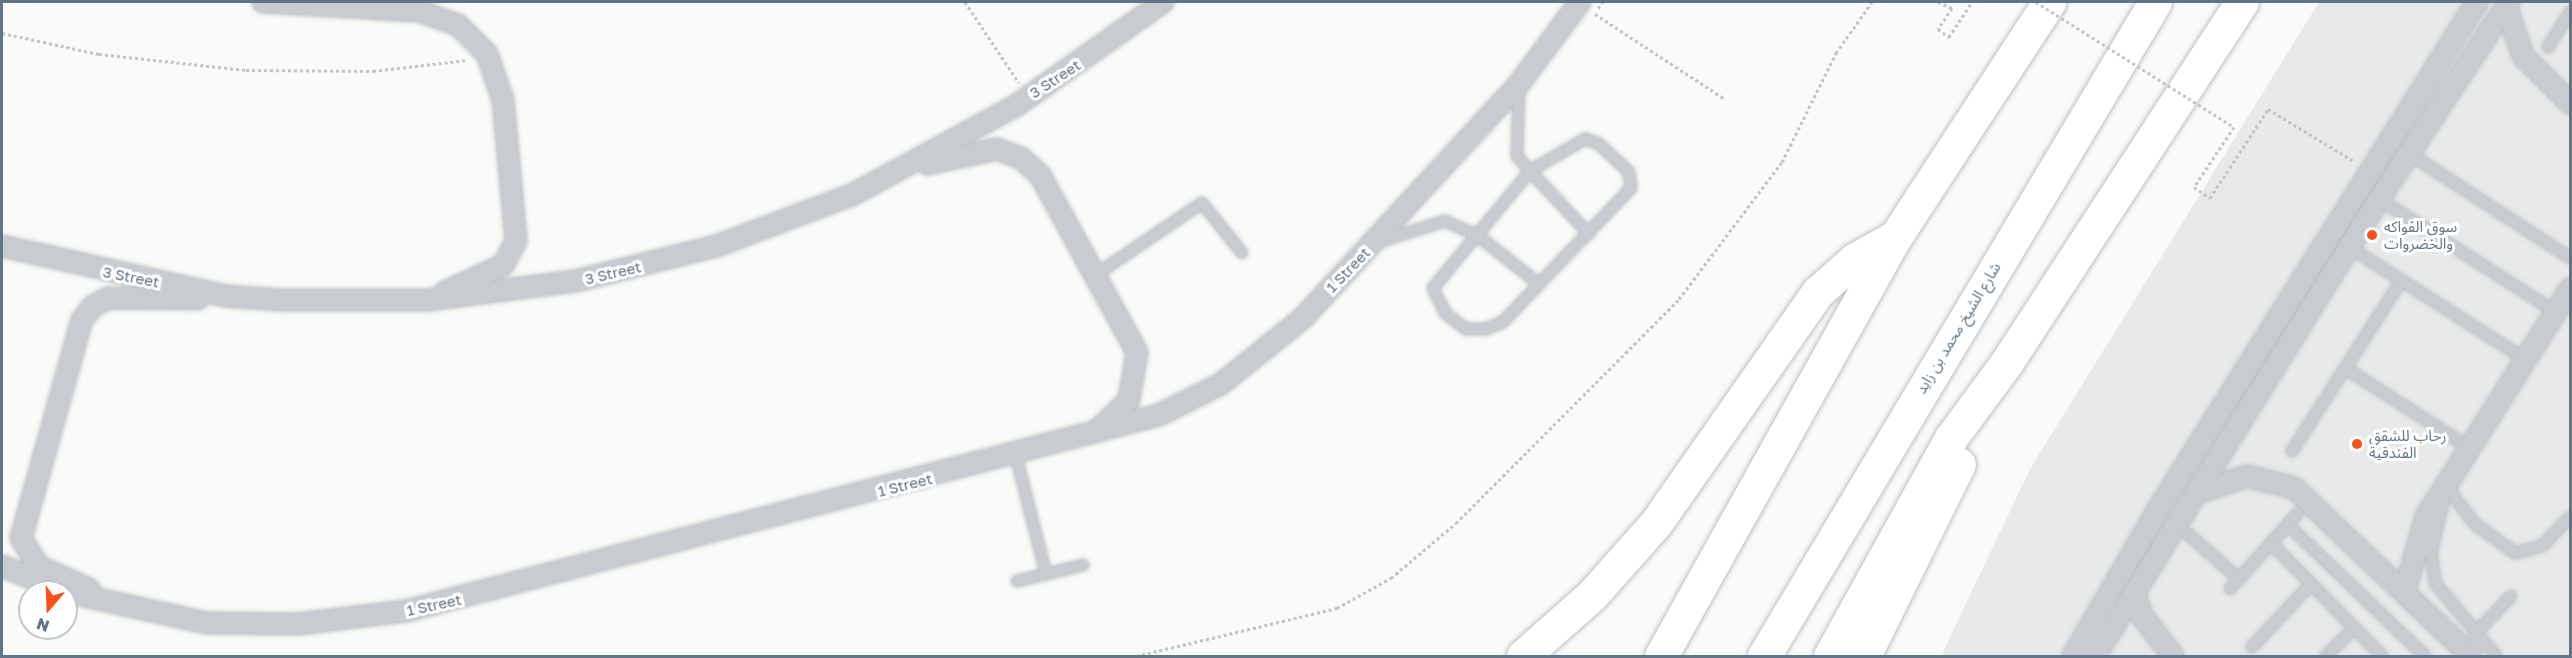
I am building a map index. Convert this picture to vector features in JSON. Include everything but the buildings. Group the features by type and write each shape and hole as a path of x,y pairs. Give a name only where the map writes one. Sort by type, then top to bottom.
{"highway":[{"path":"1661,657 1896,236 2049,2"},
{"name":"شارع الشيخ محمد بن زايد","path":"1764,657 2155,2"},
{"path":"1830,657 1951,438 2007,362 2242,2"},
{"path":"1523,657 1592,595 1656,524 1818,292 1854,260 1896,236"},
{"path":"1864,657 2007,362"}],"street":[{"path":"263,2 419,11 458,25 487,54 503,100 516,241 502,265 427,300"},
{"name":"3 Street","path":"2,246 225,296 427,300 532,289 669,260 810,214 896,174 1028,97 1163,2"},
{"name":"1 Street","path":"78,595 118,606 252,625 406,611 1016,456 1159,415 1231,377 1277,342 1370,247 1519,84 1580,2"},
{"path":"2073,657 2369,170 2477,2"},
{"path":"2507,4 2513,41 2523,56 2571,103"},
{"path":"2095,657 2408,153 2507,4"},
{"path":"896,174 984,149 1021,158 1040,174 1131,337 1138,369 1129,400 1092,436"},
{"path":"2405,590 2416,540 2444,484 2571,289"},
{"path":"118,606 38,566 21,538 82,320 93,306 109,298 225,296"},
{"path":"2196,493 2247,476 2294,488 2405,590 2471,657"},
{"name":"1 Street","path":"2,566 36,580"},
{"path":"2134,592 2142,616 2173,657"}],"lane":[{"path":"2548,47 2571,12"},
{"path":"1519,84 1517,156 1589,234"},
{"path":"1585,139 1599,143 1629,172 1631,188 1589,234 1503,322 1486,329 1467,329 1446,314 1433,288 1530,171 1585,139"},
{"path":"2408,153 2571,258"},
{"path":"2379,199 2556,312"},
{"path":"1095,276 1198,204 1209,206 1242,253"},
{"path":"1370,247 1398,232 1445,221 1477,235 1539,284"},
{"path":"2349,247 2525,359"},
{"path":"2292,451 2401,280"},
{"path":"2345,368 2468,447"},
{"path":"1016,456 1046,574"},
{"path":"2444,484 2474,523 2515,553 2541,546 2571,517"},
{"path":"2444,484 2432,569 2442,596 2496,657"},
{"path":"2230,589 2297,514"},
{"path":"2288,525 2425,657"},
{"path":"2188,534 2239,579"},
{"path":"2271,543 2382,657"},
{"path":"1017,581 1083,565"},
{"path":"2252,646 2311,584"},
{"path":"2475,634 2511,596"},
{"path":"2326,657 2354,628"}],"path":[{"path":"964,2 1028,97"},
{"path":"1603,2 1594,15 1725,99"},
{"path":"1136,657 1337,608 1391,578 1456,523 1672,308 1782,162 1836,53 1872,2"},
{"path":"1938,2 1952,8 1938,29 1948,37 1972,2"},
{"path":"2036,2 2234,128 2194,187 2210,198 2268,109 2369,170"},
{"path":"2,33 99,54 246,70 373,71 487,54"}],"shaded area":[{"name":"سوق الفواكه والخضروات","path":"2319,2 2570,2 2570,656 1941,656 2030,469"}],"place":[{"name":"سوق الفواكه والخضروات","path":"2372,235"},
{"name":"رحاب للشقق الفندقية","path":"2357,444"}]}
